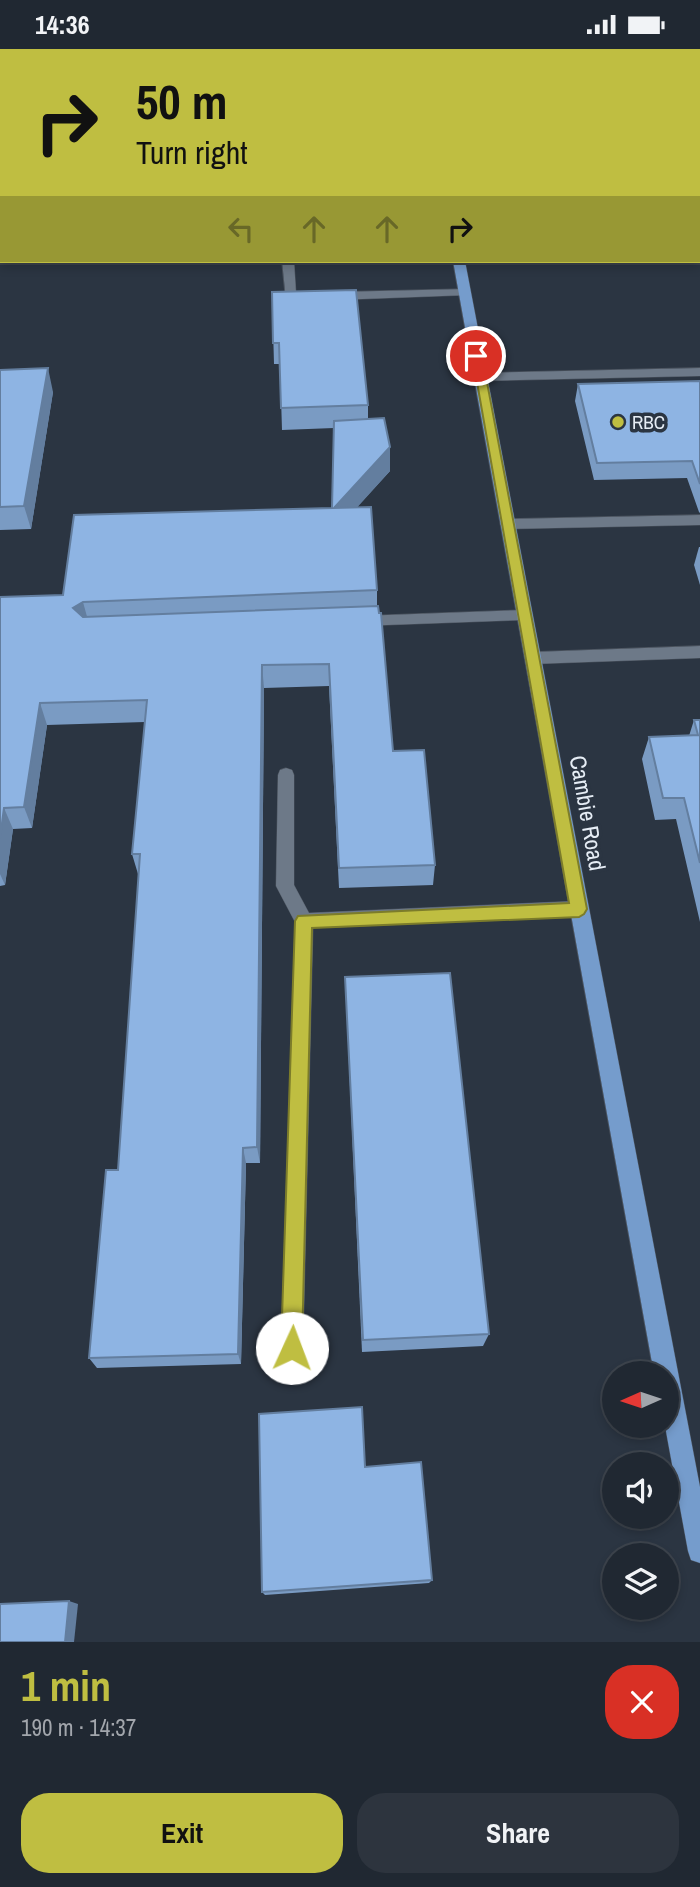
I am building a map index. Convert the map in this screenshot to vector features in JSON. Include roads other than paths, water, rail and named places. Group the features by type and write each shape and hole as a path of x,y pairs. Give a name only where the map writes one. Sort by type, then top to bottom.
{"main road":[{"name":"Cambie Road","path":"459,263 664,1361"},
{"name":"Cambie Road","path":"679,1439 700,1551"}],"street":[{"path":"288,263 290,297 465,293"},
{"path":"480,377 700,372"},
{"path":"675,520 700,533"},
{"path":"507,524 700,520"},
{"path":"349,622 524,615"},
{"path":"533,658 700,652"},
{"path":"286,775 285,886 304,921 292,1348"},
{"path":"304,921 579,909"}],"place":[{"name":"RBC","path":"618,422"}]}
